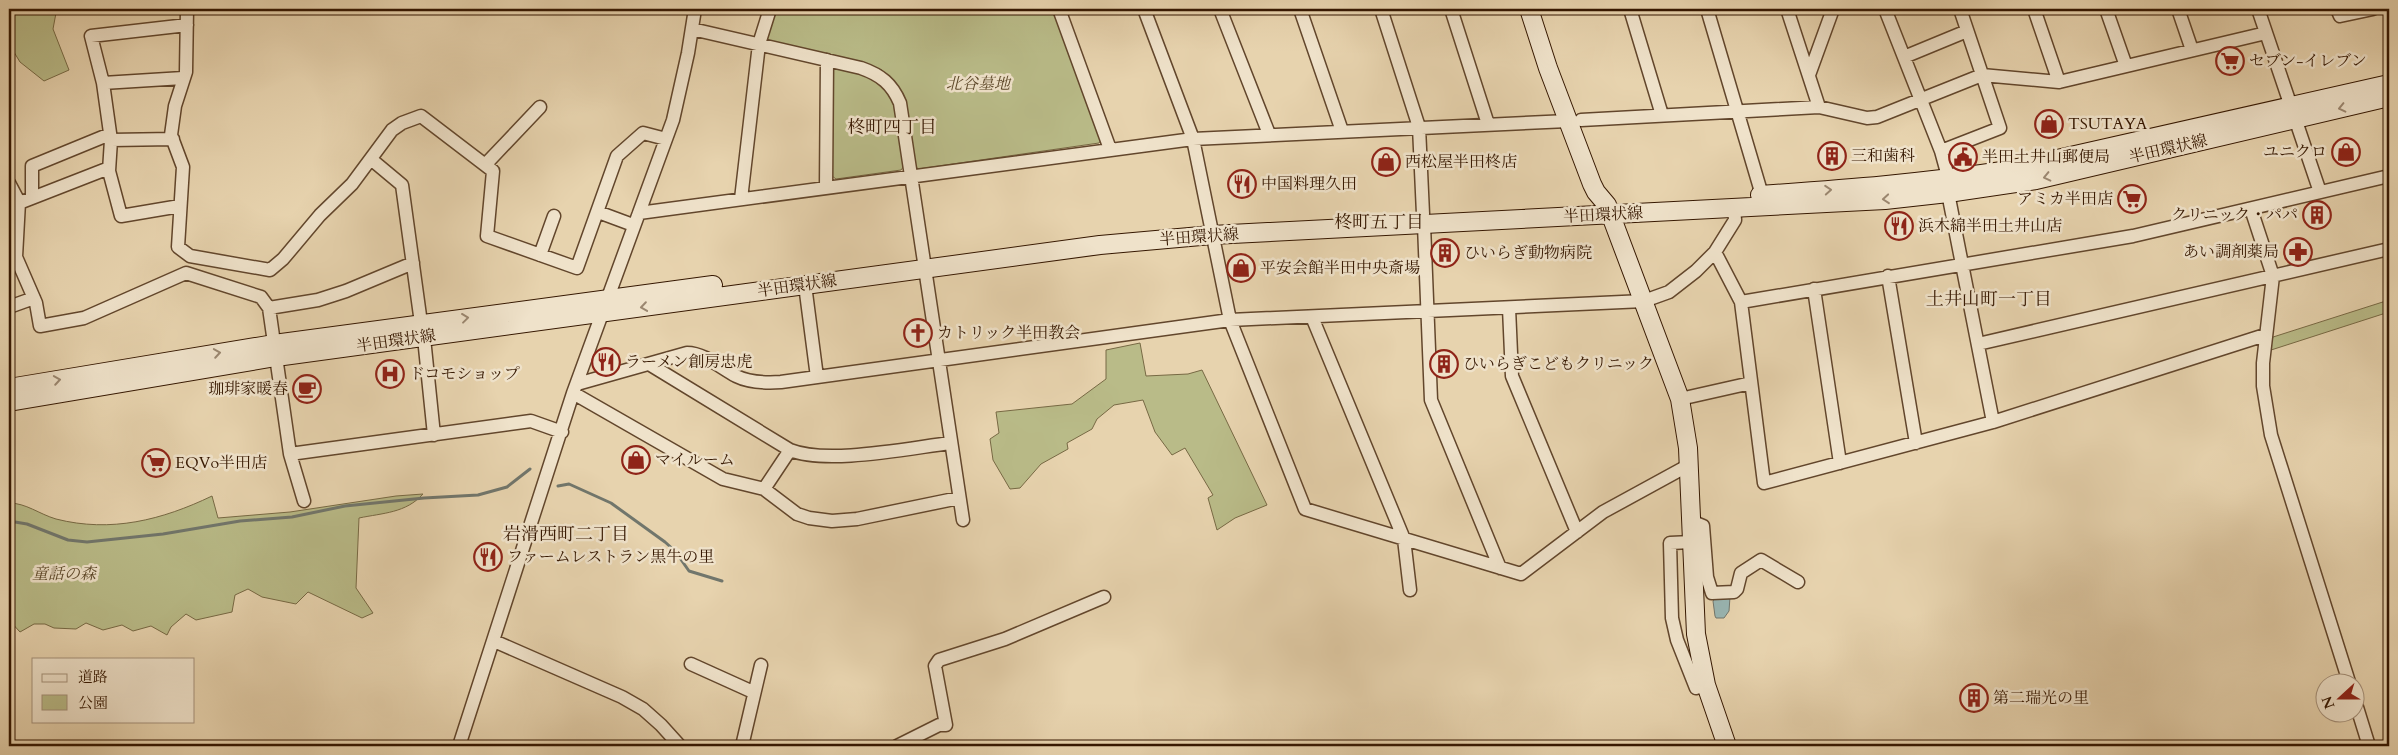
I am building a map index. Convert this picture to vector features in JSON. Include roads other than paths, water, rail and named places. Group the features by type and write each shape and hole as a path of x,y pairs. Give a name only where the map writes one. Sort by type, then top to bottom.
{"main road":[{"path":"1529,9 1548,68 1608,192 1608,210 1680,399 1689,465 1696,634 1706,686 1727,746"},
{"path":"1542,9 1574,120"},
{"name":"半田環状線","path":"1608,210 1762,195 1949,187 2036,180 2293,113 2389,84"},
{"name":"半田環状線","path":"2293,113 2389,98"},
{"name":"半田環状線","path":"9,388 275,350 924,263 1100,245 1211,230 1608,210 1734,208 1885,200 1949,187"},
{"name":"半田環状線","path":"604,306 805,285 924,263"},
{"name":"半田環状線","path":"9,402 275,350"}],"street":[{"path":"186,9 186,72 175,106 171,134 183,167 178,247 190,256 270,270 284,259 320,215 352,184 372,160 392,130 402,123 421,116 493,171 487,236 577,268 618,156 643,133 666,139"},
{"path":"459,746 575,388 666,139 680,94 695,9"},
{"path":"741,199 759,44 770,9"},
{"path":"1059,9 1110,149"},
{"path":"1144,9 1193,138 1230,320 1305,509 1521,574 1603,512 1689,465"},
{"path":"1220,9 1269,134"},
{"path":"1300,9 1342,131"},
{"path":"1381,9 1420,127 1432,400 1500,568"},
{"path":"1451,9 1488,124"},
{"path":"1630,9 1662,116"},
{"path":"1708,9 1762,195"},
{"path":"1787,9 1819,107"},
{"path":"1809,75 1833,9"},
{"path":"1885,9 1941,152 1993,422"},
{"path":"1941,152 2000,128 1960,9"},
{"path":"2034,9 2059,82"},
{"path":"2106,9 2126,66"},
{"path":"2178,9 2192,50"},
{"path":"2258,9 2320,192"},
{"path":"2338,9 2340,16 2372,9"},
{"path":"180,206 121,216 109,168 110,137 102,83 91,36 187,25"},
{"path":"692,29 874,72 886,80 895,91 900,104 963,520"},
{"path":"1904,57 1967,31"},
{"path":"639,213 1193,138 1819,107 1866,118 1877,117 1982,75 2059,82 2266,33"},
{"path":"826,188 827,60"},
{"path":"102,83 183,78"},
{"path":"485,165 540,107"},
{"path":"32,197 32,166 110,137 173,139"},
{"path":"372,160 402,185 434,435"},
{"path":"14,205 109,168"},
{"path":"1741,302 1962,263 2133,236 2389,176"},
{"path":"9,183 14,205 20,216 16,257 34,298 40,326 84,318 186,273 262,297 269,308 290,454 304,501"},
{"path":"575,388 649,364 695,353 738,377 751,381 782,382 1230,320 1644,301 1669,292 1696,271 1715,252 1734,220 1734,208"},
{"path":"2251,209 2273,276 2266,335 2263,386 2271,435 2345,672"},
{"path":"598,212 633,225"},
{"path":"540,255 554,216"},
{"path":"1978,344 2389,249"},
{"path":"1715,252 1741,302 1764,483 1993,422 2266,335"},
{"path":"269,308 318,300 413,263"},
{"path":"1888,276 1916,443"},
{"path":"805,285 817,377"},
{"path":"1814,290 1840,463"},
{"path":"9,307 34,298"},
{"path":"1509,308 1512,376 1577,532"},
{"path":"1312,317 1404,539 1410,590"},
{"path":"649,364 790,450 814,457 951,443"},
{"path":"1680,399 1751,383"},
{"path":"575,388 723,479 764,489 797,514 808,518 832,521 869,518 959,498"},
{"path":"290,454 531,421 562,432"},
{"path":"764,489 790,450"},
{"path":"1691,521 1703,526 1707,577 1712,593 1734,592 1737,589 1741,573 1761,560 1798,582"},
{"path":"897,746 939,725 946,725 935,666 939,660 1005,639 1104,597"},
{"path":"494,641 622,697 643,709 662,725 680,746"},
{"path":"691,664 754,692"},
{"path":"742,746 761,665"},
{"path":"2362,722 2369,746"}],"water":[{"path":"1717,596 1730,597 1729,611 1724,618 1716,618 1715,616 1713,601"}],"waterway":[{"path":"9,521 27,524 68,540 87,542 163,534 240,521 292,517 345,506 478,495 507,487 530,469"},
{"path":"558,486 569,484 611,503 665,542 675,551 689,571 722,581"}],"place":[{"name":"セブン-イレブン","path":"2230,61"},
{"name":"TSUTAYA","path":"2049,124"},
{"name":"ユニクロ","path":"2346,152"},
{"name":"三和歯科","path":"1832,156"},
{"name":"半田土井山郵便局","path":"1963,157"},
{"name":"西松屋半田柊店","path":"1386,162"},
{"name":"中国料理久田","path":"1242,184"},
{"name":"アミカ半田店","path":"2132,199"},
{"name":"クリニック・パパ","path":"2317,215"},
{"name":"浜木綿半田土井山店","path":"1899,226"},
{"name":"あい調剤薬局","path":"2298,252"},
{"name":"ひいらぎ動物病院","path":"1445,253"},
{"name":"平安会館半田中央斎場","path":"1241,268"},
{"name":"カトリック半田教会","path":"918,333"},
{"name":"ラーメン創房忠虎","path":"606,362"},
{"name":"ひいらぎこどもクリニック","path":"1444,364"},
{"name":"ドコモショップ","path":"390,374"},
{"name":"珈琲家暖春","path":"307,389"},
{"name":"マイルーム","path":"636,460"},
{"name":"EQVo半田店","path":"156,463"},
{"name":"ファームレストラン黒牛の里","path":"488,557"},
{"name":"第二瑞光の里","path":"1974,698"}],"district":[{"name":"柊町四丁目","path":"892,127"},
{"name":"柊町五丁目","path":"1379,222"},
{"name":"土井山町一丁目","path":"1989,299"},
{"name":"岩滑西町二丁目","path":"566,534"}],"park label":[{"name":"北谷墓地","path":"978,84"},
{"name":"童話の森","path":"64,574"}]}
